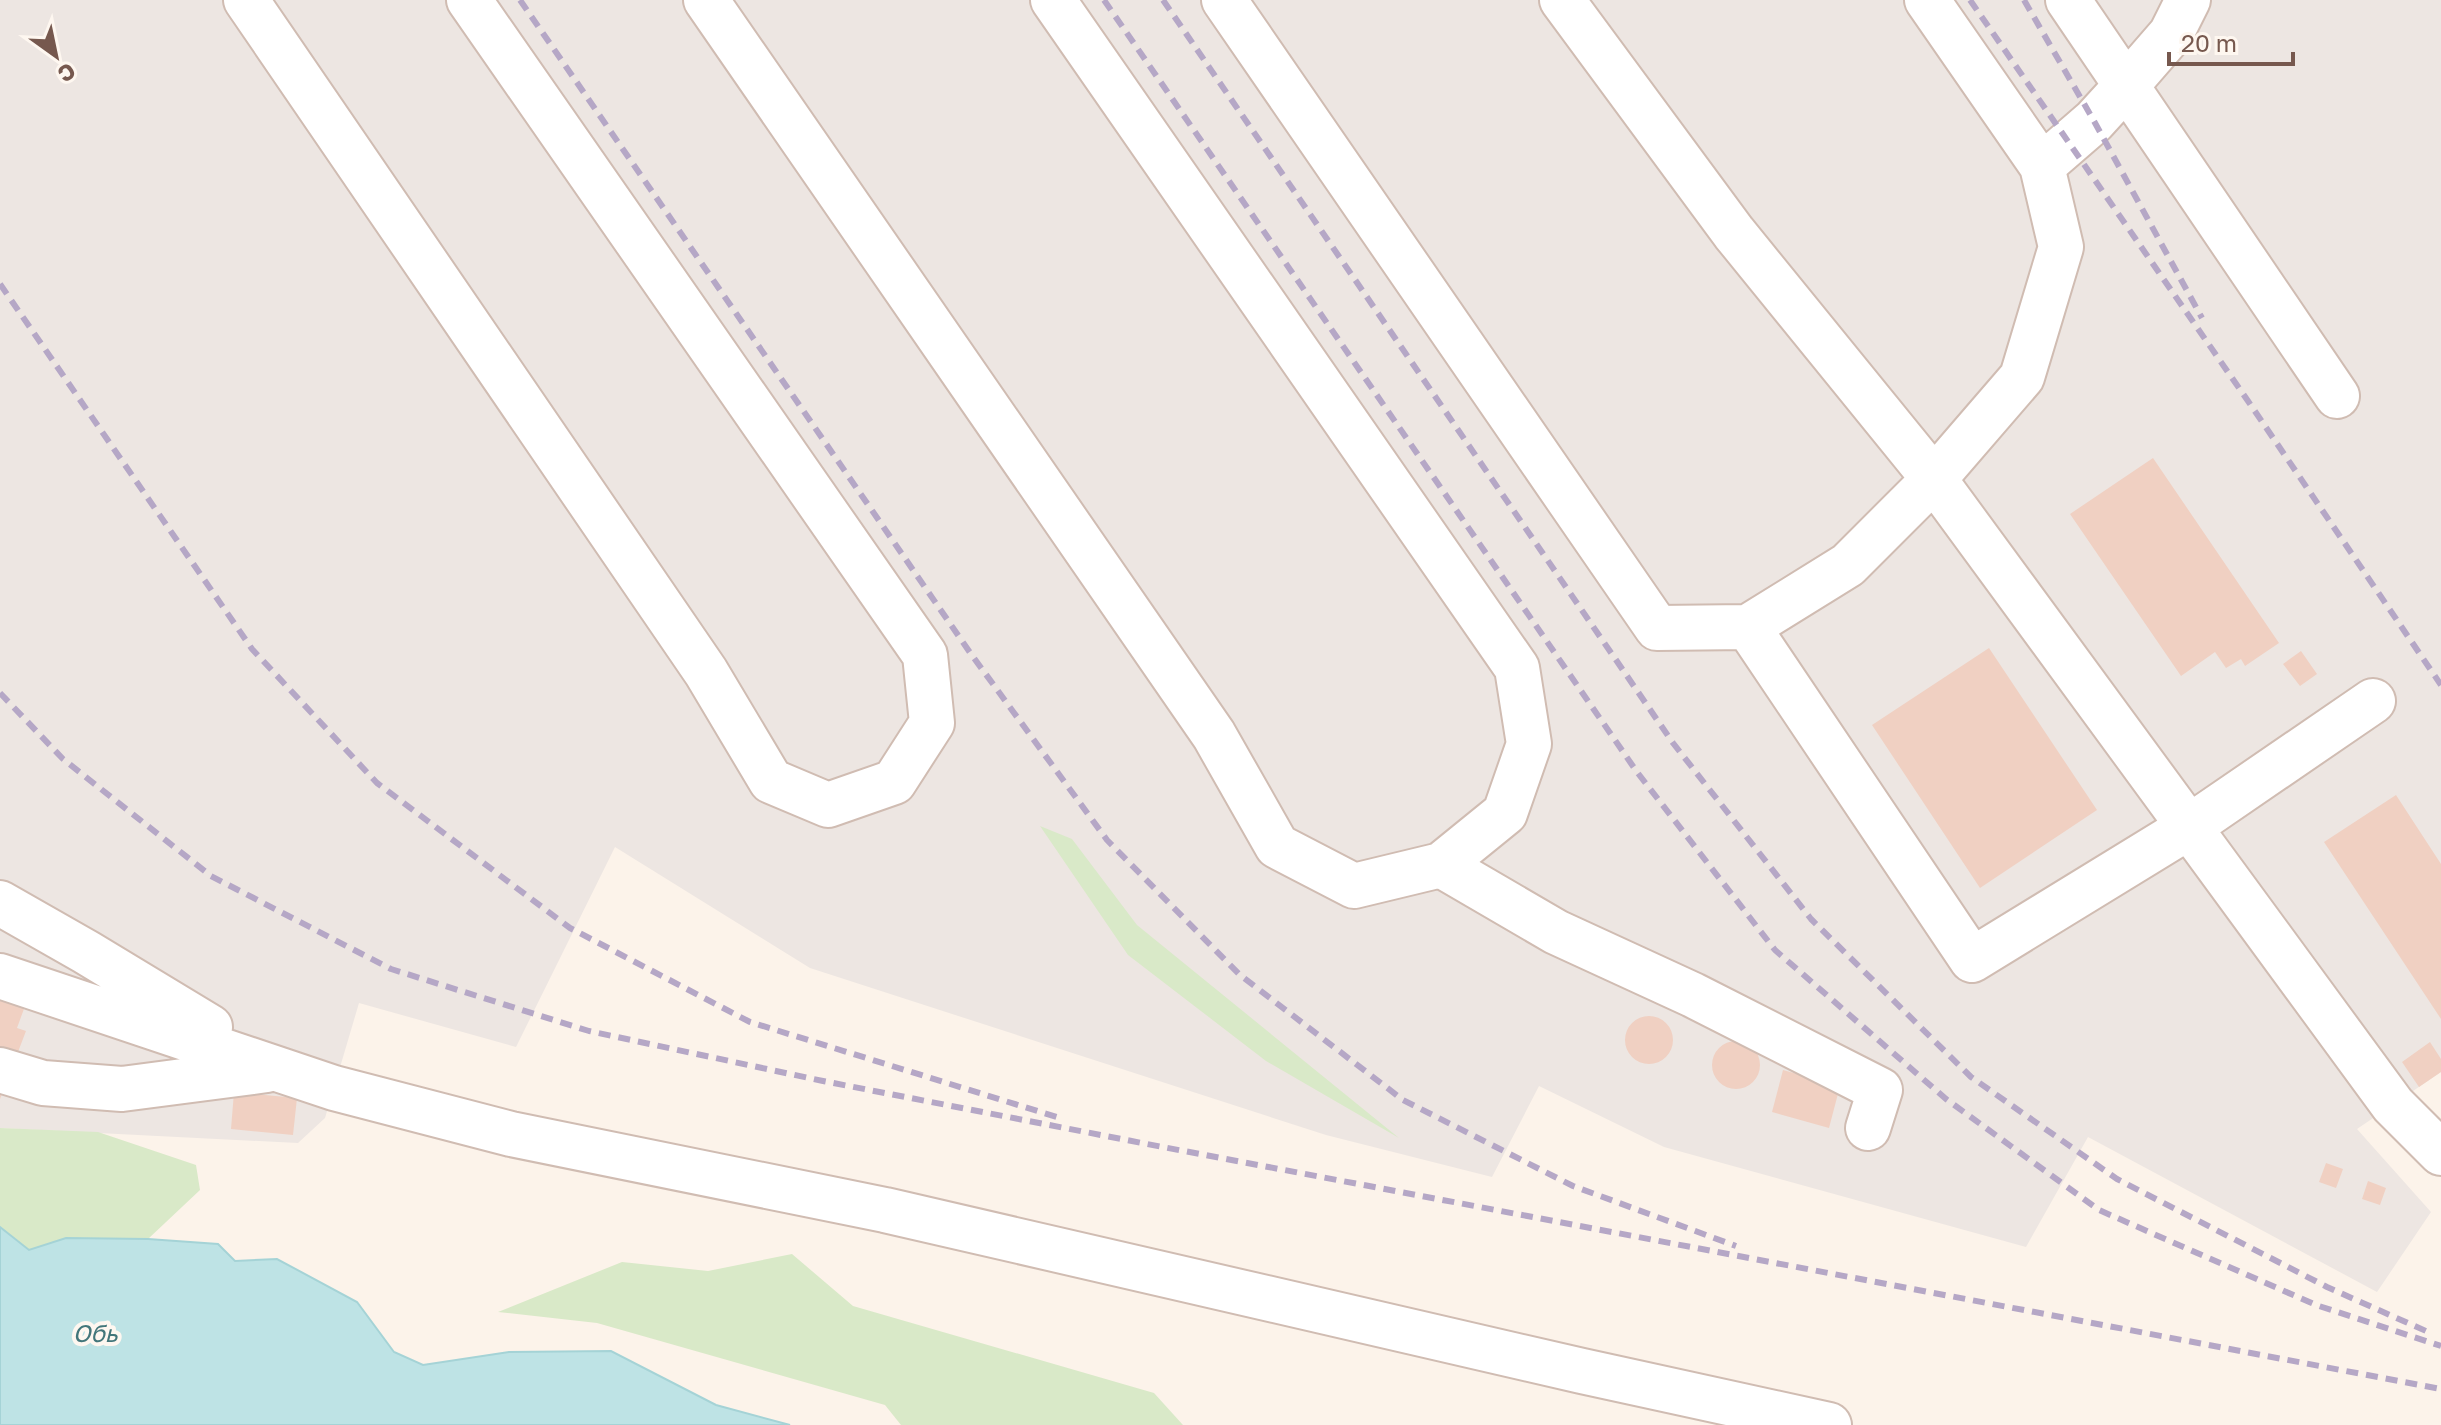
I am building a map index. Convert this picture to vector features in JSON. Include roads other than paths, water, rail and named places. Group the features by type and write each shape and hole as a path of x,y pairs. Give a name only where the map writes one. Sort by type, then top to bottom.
{"street":[{"path":"246,0 706,672 771,781 828,805 894,782 932,723 925,655 469,0"},
{"path":"706,0 1214,735 1277,846 1354,886 1441,865 1505,813 1529,744 1517,668 1053,0"},
{"path":"1224,0 1657,628 1748,627 1848,565 1934,479 2022,377 2061,247 2042,166 1927,0"},
{"path":"1562,0 1734,233 1934,479 2393,1105 2441,1153"},
{"path":"2068,0 2337,396"},
{"path":"2042,166 2094,121 2125,87 2171,34 2188,0"},
{"path":"1748,627 1972,960 2189,827 2373,701"},
{"path":"1441,865 1556,932 1693,995 1880,1090 1868,1128"},
{"path":"0,903 277,1068"},
{"path":"0,976 334,1088 511,1134 901,1213 1829,1425"},
{"path":"0,1070 43,1083 122,1089 277,1068"}],"water":[{"name":"Обь","path":"0,1227 29,1250 66,1238 218,1244 235,1261 277,1259 357,1302 394,1352 423,1365 509,1352 611,1351 716,1405 790,1425 0,1425"}],"railway":[{"path":"520,0 971,654 1107,840 1240,975 1403,1100 1573,1186 1736,1246"},
{"path":"1104,0 1637,772 1775,950 1946,1099 2099,1210 2316,1305 2441,1346"},
{"path":"1163,0 1673,743 1811,919 1971,1077 2117,1179 2327,1287 2426,1331"},
{"path":"1970,0 2441,685"},
{"path":"2024,0 2202,318"},
{"path":"0,284 252,649 377,783 570,928 750,1022 1060,1118"},
{"path":"0,693 63,759 211,876 391,969 589,1031 823,1081 1147,1144 2441,1389"}]}
